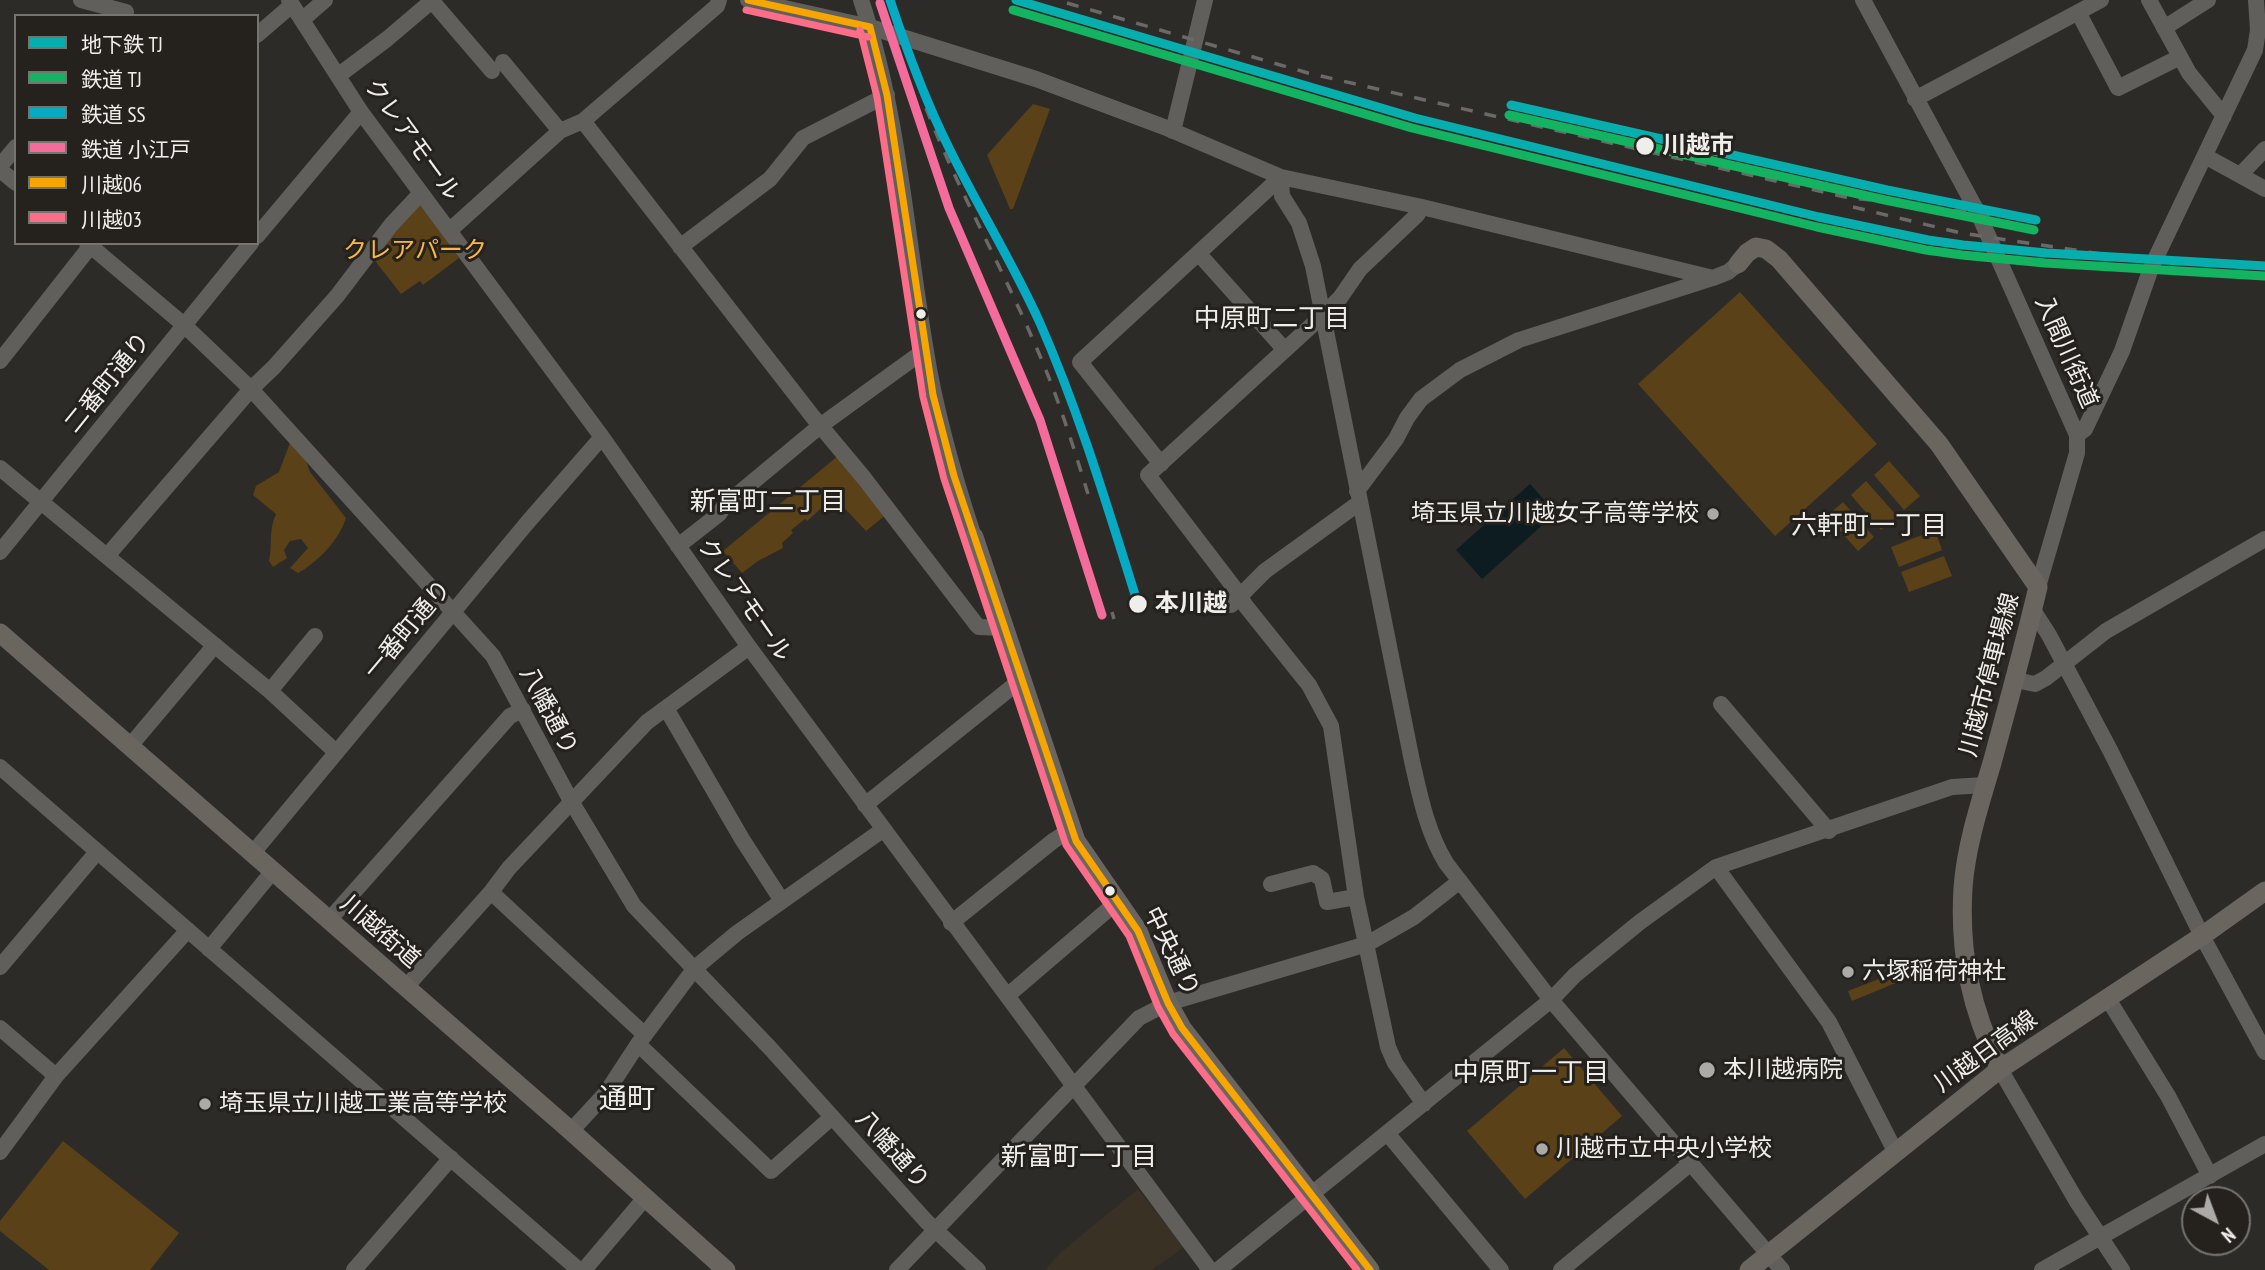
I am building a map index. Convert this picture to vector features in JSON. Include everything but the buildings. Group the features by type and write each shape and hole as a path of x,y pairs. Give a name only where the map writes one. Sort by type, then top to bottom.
{"main road":[{"name":"川越市停車場線","path":"1738,264 1756,247 1766,249 1779,259 1939,444 2038,587 1985,785 1963,884 1964,941 1972,999 1979,1024 2000,1069"},
{"name":"中央通り","path":"974,537 1072,829 1082,851 1138,931 1168,1003 1182,1028 1370,1270"},
{"name":"川越街道","path":"0,633 571,1131 726,1270"},
{"name":"川越日高線","path":"1749,1270 2000,1069 2202,936 2265,891"}],"street":[{"path":"81,0 128,9"},
{"path":"302,20 325,0"},
{"path":"450,231 560,131 583,121 717,6 719,0"},
{"path":"748,0 870,27 1036,79 1174,131 1282,177 1713,278"},
{"path":"861,0 887,95 925,351 941,428 974,537"},
{"path":"1174,131 1205,0"},
{"name":"入間川街道","path":"1863,0 1983,223 2077,435 2077,453 2038,587"},
{"path":"1915,99 2101,0"},
{"path":"2149,0 2189,73 2224,116"},
{"path":"2164,28 2208,0"},
{"path":"2077,435 2085,429 2122,351 2151,268 2255,50 2258,30 2256,0"},
{"path":"339,75 432,1 560,131"},
{"path":"259,33 291,2"},
{"name":"クレアモール","path":"291,2 361,112 602,437 749,647 951,923 1210,1270"},
{"path":"2078,12 2118,88 2180,57"},
{"path":"680,247 770,179 803,138 887,95"},
{"path":"259,234 361,112"},
{"path":"583,121 976,624 1004,628"},
{"path":"2241,174 2265,149"},
{"path":"14,150 0,168 14,181"},
{"path":"2205,156 2265,189"},
{"path":"1161,464 1080,362 1282,177"},
{"path":"1282,177 1282,196 1299,223 1306,242 1420,800 1437,846 1446,863 1552,1000 1782,1270"},
{"path":"107,556 251,389 341,291 391,225 421,193"},
{"path":"1422,208 1360,269 1340,298 1322,316 1148,475 1236,601 1245,604 1309,685 1331,726 1356,897 1390,1055 1424,1104"},
{"path":"0,361 89,245"},
{"name":"八幡通り","path":"91,245 184,325 251,389 493,656 571,800 634,906 695,968 935,1230 978,1270"},
{"name":"二番町通り","path":"0,552 249,245"},
{"path":"1199,254 1284,350"},
{"path":"1236,601 1265,571 1358,497 1421,399 1460,370 1519,340 1713,278 1738,264"},
{"path":"678,546 820,426 925,351"},
{"name":"一番町通り","path":"252,854 527,523 602,437"},
{"path":"0,468 270,691 336,752"},
{"path":"2015,680 2035,684 2106,631 2265,539"},
{"path":"2033,610 2117,764 2202,936 2265,1052"},
{"path":"270,691 315,636"},
{"path":"130,746 215,645"},
{"path":"406,988 491,892 498,880 571,800 648,722 749,647"},
{"path":"865,805 1012,687 1022,682"},
{"path":"1721,704 1829,831"},
{"path":"666,708 742,839 782,901"},
{"path":"329,920 510,716 523,710"},
{"path":"1,769 582,1270 645,1198"},
{"path":"1217,1270 1552,1000 1575,975 1651,914 1716,867 1829,831 1952,787 1985,785"},
{"path":"571,1131 606,1093 641,1040 695,968 737,933 884,828"},
{"path":"951,923 1053,841 1072,829"},
{"path":"0,967 97,852"},
{"path":"1716,867 1829,1023 1895,1152"},
{"path":"209,948 272,872"},
{"path":"1271,884 1313,873 1322,879 1352,874"},
{"path":"1322,879 1327,902 1356,897"},
{"path":"897,1270 1139,1017 1168,1003 1367,944 1413,917 1460,881"},
{"path":"491,892 771,1171 832,1117"},
{"path":"1007,996 1117,902"},
{"path":"0,1152 56,1076 188,930"},
{"path":"2108,999 2168,1096 2210,1176"},
{"path":"0,1028 56,1076"},
{"path":"2000,1069 2076,1200 2122,1270"},
{"path":"1387,1133 1501,1270"},
{"path":"2042,1270 2265,1144"},
{"path":"354,1270 451,1158"},
{"path":"1561,1270 1691,1163"}],"shaded area":[{"path":"1530,484 1556,513 1482,579 1456,550"},
{"path":"1138,1189 1184,1247 1152,1270 1045,1270 1060,1253"}],"green space":[{"path":"1033,104 1050,109 1013,209 1010,209 987,155"},
{"name":"クレアパーク","path":"419,201 459,258 423,285 420,281 401,294 372,257"},
{"path":"1740,292 1877,444 1775,536 1638,384"},
{"path":"290,443 305,458 310,472 346,518 327,550 298,573 290,568 308,548 301,539 290,541 284,550 287,558 273,567 269,561 276,514 253,495 256,486 279,472"},
{"path":"839,455 887,514 866,531 834,497 807,521 805,519 791,530 793,533 782,543 783,548 742,573 723,551"},
{"path":"1889,461 1920,496 1904,510 1874,475"},
{"path":"1866,481 1897,516 1881,530 1851,495"},
{"path":"1843,502 1874,537 1858,551 1827,516"},
{"path":"1935,530 1942,550 1899,567 1891,547"},
{"path":"1944,556 1952,576 1909,592 1901,572"},
{"path":"1894,973 1898,982 1852,1001 1848,991"},
{"path":"1564,1048 1622,1116 1525,1199 1467,1131"},
{"path":"63,1141 179,1233 150,1270 49,1270 0,1231 0,1221"}],"railway":[{"path":"1067,3 1308,73 1845,197 2042,221"},
{"path":"1216,58 1266,71"},
{"path":"926,108 1042,360 1088,494"},
{"path":"1853,207 1961,233 2128,258"},
{"path":"1138,604 1139,610"},
{"path":"1112,612 1114,619"}],"metro line":[{"name":"TJ","path":"1016,0 1415,118 1819,217 1963,245 2046,253 2265,266"},
{"name":"TJ","path":"1511,105 1887,190 2036,220"}],"rail line":[{"name":"SS","path":"890,0 940,130 1018,279 1054,357 1093,462 1138,604"},
{"name":"小江戸","path":"880,3 949,208 1040,420 1102,615"},
{"name":"TJ","path":"1013,10 1412,128 1817,227 1962,255 2045,263 2264,276"},
{"name":"TJ","path":"1509,115 1885,200 2034,230"}],"transit line":[{"name":"川越06","path":"748,0 870,27"},
{"name":"川越03","path":"746,10 868,37"},
{"name":"川越06","path":"870,27 887,95 933,395 954,476 1076,841 1138,931 1168,1003 1182,1028 1370,1270"},
{"name":"川越03","path":"860,30 877,97 923,397 944,479 1066,845 1129,936 1158,1007 1173,1034 1357,1270"}],"place":[{"name":"川越市","path":"1645,146"},
{"name":"埼玉県立川越女子高等学校","path":"1713,514"},
{"name":"本川越","path":"1138,604"},
{"name":"六塚稲荷神社","path":"1848,972"},
{"name":"本川越病院","path":"1707,1070"},
{"name":"埼玉県立川越工業高等学校","path":"205,1104"},
{"name":"川越市立中央小学校","path":"1542,1149"}],"district":[{"name":"中原町二丁目","path":"1272,320"},
{"name":"新富町二丁目","path":"768,503"},
{"name":"六軒町一丁目","path":"1869,527"},
{"name":"中原町一丁目","path":"1531,1074"},
{"name":"通町","path":"627,1100"},
{"name":"新富町一丁目","path":"1079,1158"}]}
